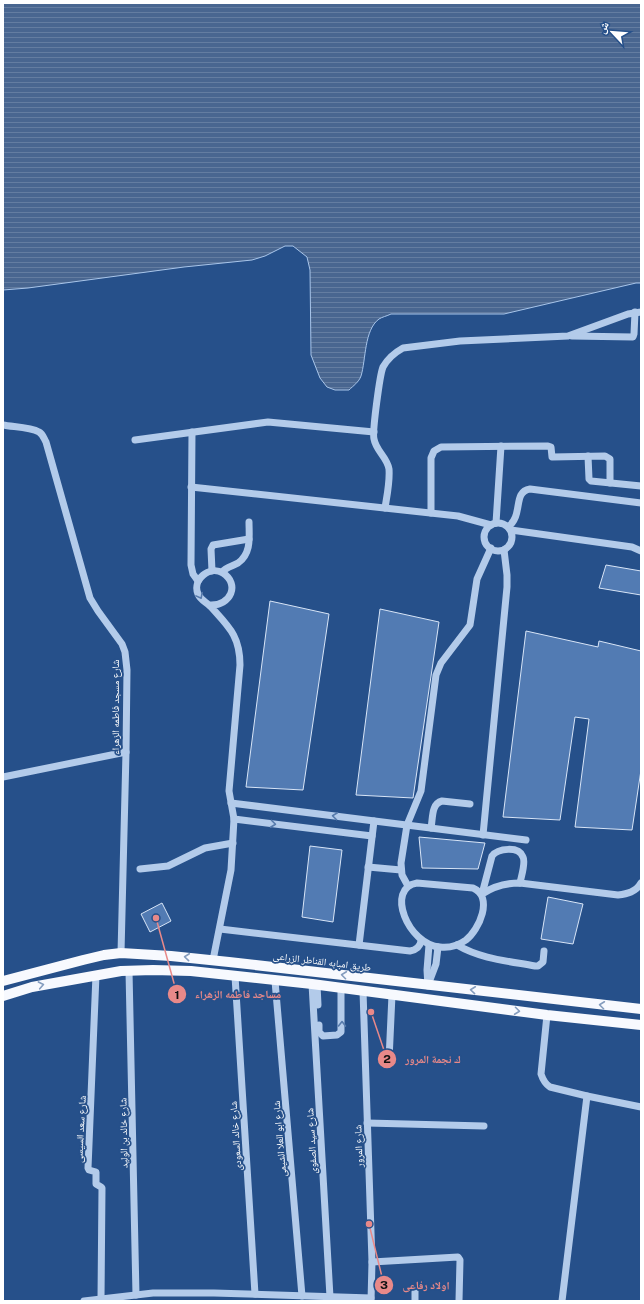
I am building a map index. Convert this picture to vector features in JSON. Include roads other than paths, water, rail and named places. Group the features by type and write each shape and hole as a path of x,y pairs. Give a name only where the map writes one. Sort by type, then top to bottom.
{"main road":[{"name":"طريق امبابه القناطر الزراعى","path":"3,981 104,955 122,953 213,960 428,986 641,1009"},
{"path":"3,996 32,987 96,975 153,970 191,971 341,988 547,1015 641,1025"},
{"path":"428,986 428,1000"}],"street":[{"path":"385,508 389,468 388,463 375,443 374,432 382,369 390,356 403,348 460,341 568,336 633,337 638,312 568,336"},
{"path":"136,440 268,422 374,432"},
{"name":"شارع مسجد فاطمه الزهراء","path":"3,426 32,430 39,432 43,436 49,451 90,598 122,644 125,652 126,752 122,953"},
{"path":"192,432 191,565 193,574 198,581"},
{"path":"501,446 493,524 488,528 485,536 487,545 495,550 504,550 508,547 512,539 510,529 517,516 520,494 526,489 641,503"},
{"path":"431,513 431,458 434,451 441,447 548,446 551,448 552,457 605,456 610,459 610,483"},
{"path":"588,456 590,480 594,482 641,486"},
{"path":"191,487 458,516 493,524 500,523 510,529 632,547 641,551"},
{"path":"222,572 242,560 249,547 249,522"},
{"path":"212,571 211,549 213,545 249,539"},
{"path":"408,886 401,870 407,825 421,791 438,669 470,626 478,579 491,548"},
{"path":"483,835 507,587 504,550"},
{"path":"212,571 222,572 230,581 232,588 231,594 222,604 210,605 204,603 197,593 198,581 201,576 206,572 212,571"},
{"path":"210,605 234,634 240,655 229,791 234,819 233,843 230,876 213,960"},
{"path":"3,777 126,752"},
{"path":"431,828 434,808 439,802 470,804"},
{"path":"231,803 526,840"},
{"path":"234,819 372,836"},
{"path":"359,945 374,821"},
{"path":"140,869 168,866 205,848 233,843"},
{"path":"482,894 473,888 417,883 412,884 408,886 403,894 402,905 404,916 414,934 429,945 438,947 457,945 465,941 477,926 484,899 482,894 492,856 495,853 502,850 517,851 521,854 524,861 520,883"},
{"path":"368,867 401,870"},
{"path":"482,894 500,885 510,883 618,895 626,894 640,886"},
{"path":"220,929 410,951 418,948 421,940"},
{"path":"428,986 427,970 429,945"},
{"path":"457,945 473,953 489,958 535,966 538,966 543,962 544,951"},
{"path":"428,986 436,964 438,947"},
{"name":"شارع خالد بن الوليد","path":"130,971 136,1295"},
{"name":"شارع سعد السيسى","path":"96,975 88,1168 96,1172 96,1184 102,1188 100,1299"},
{"name":"شارع خالد السعودى","path":"235,976 255,1294"},
{"name":"شارع ابو العلا الشيمى","path":"276,981 302,1296"},
{"path":"315,985 319,1032 326,1037 340,1034 342,1029 341,988"},
{"name":"شارع سيد الصفوى","path":"315,985 330,1296"},
{"name":"شارع المرور","path":"362,991 372,1262 371,1300"},
{"path":"389,1060 392,995"},
{"path":"547,1015 541,1074 546,1085 641,1108"},
{"path":"562,1301 587,1096"},
{"path":"367,1123 484,1126"},
{"path":"372,1262 459,1258 459,1301"},
{"path":"415,1291 415,1301"},
{"path":"84,1301 153,1293 330,1296 371,1300"}],"water":[{"path":"3,3 641,3 641,283 504,314 391,314 379,319 374,324 366,346 361,376 349,390 335,390 327,387 320,378 311,355 310,270 307,257 293,246 285,246 265,256 252,260 3,290"}],"place":[{"name":"مساجد فاطمه الزهراء","path":"156,918"},
{"name":"ك نجمة المرور","path":"371,1012"},
{"name":"اولاد رفاعى","path":"369,1224"}]}
